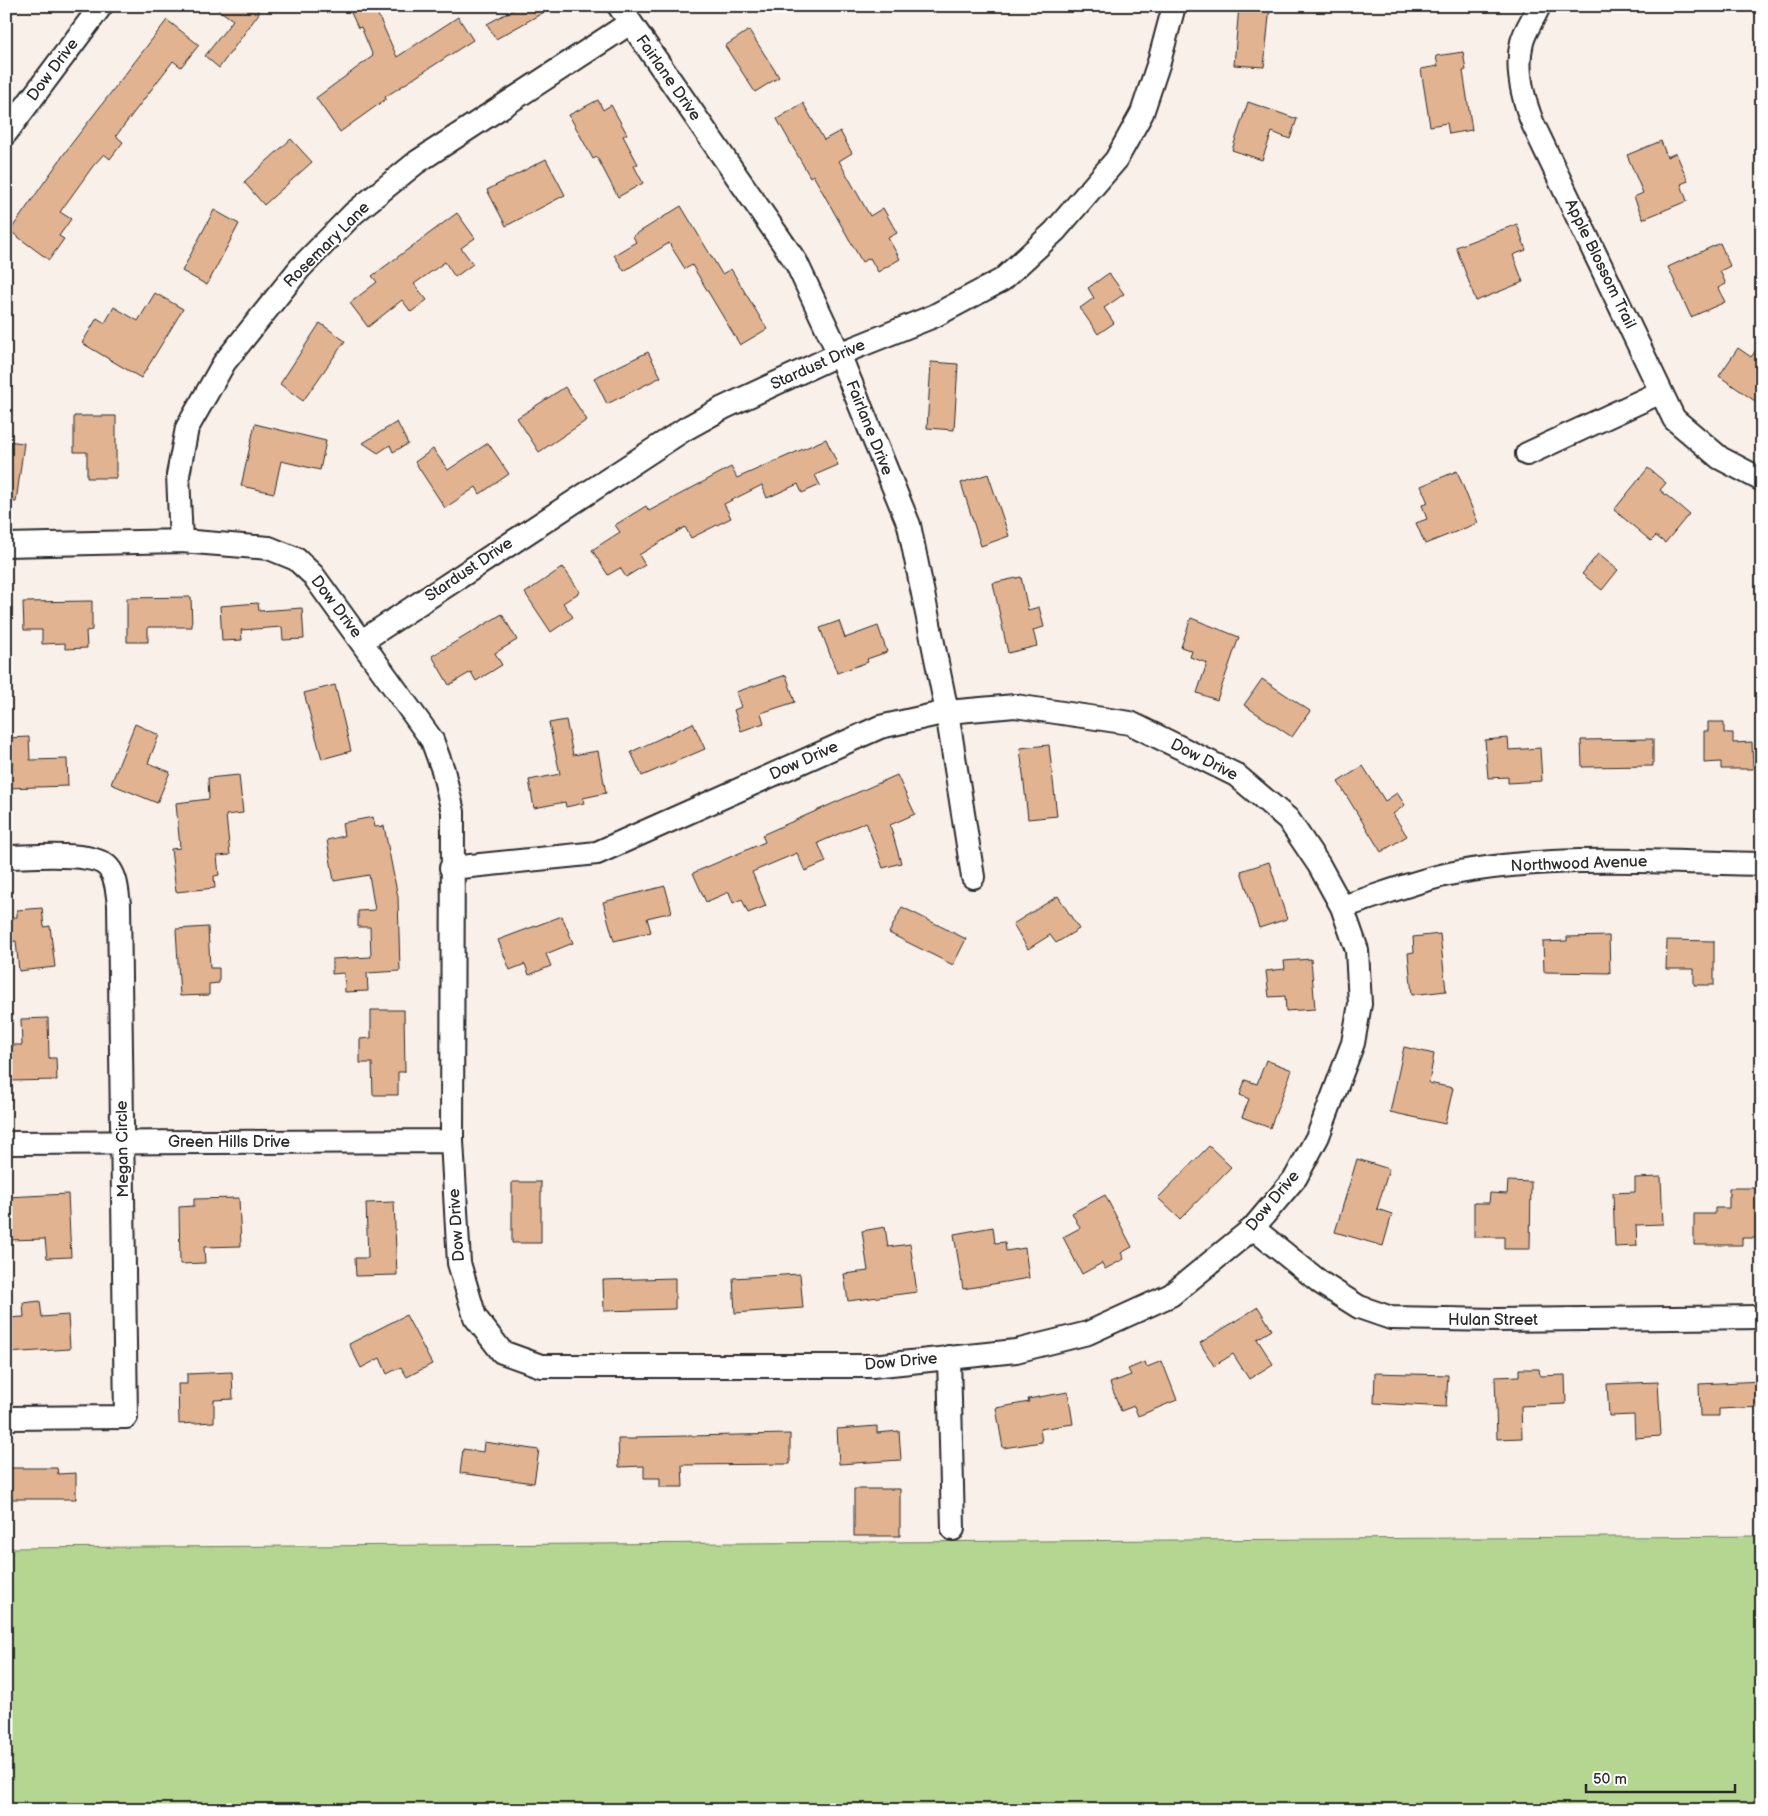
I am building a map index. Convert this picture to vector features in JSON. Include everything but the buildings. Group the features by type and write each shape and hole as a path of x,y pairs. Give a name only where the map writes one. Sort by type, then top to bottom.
{"street":[{"name":"Stardust Drive","path":"362,641 685,429 724,408 839,354 934,316 1002,280 1055,231 1116,160 1142,114 1159,62 1174,6"},
{"name":"Apple Blossom Trail","path":"1539,6 1522,42 1520,70 1523,98 1533,124 1674,419 1690,435 1720,458 1762,480"},
{"name":"Dow Drive","path":"6,133 94,9"},
{"name":"Fairlane Drive","path":"624,14 796,262 839,354 909,525 947,712 973,877"},
{"name":"Rosemary Lane","path":"181,541 178,475 187,428 224,363 300,268 354,213 417,162 624,14"},
{"path":"1527,454 1661,392"},
{"name":"Dow Drive","path":"6,545 181,541 269,548 296,560 313,575 432,740 443,770 452,812 452,868 452,1141 459,1263 475,1317 502,1352 541,1366 585,1368 872,1366 1016,1350 1088,1333 1171,1295 1253,1228 1296,1177 1318,1136 1353,1043 1360,1004 1356,950 1342,907 1319,865 1288,819 1236,775 1130,723 1015,706 947,712 880,727 597,853 452,868"},
{"name":"Megan Circle","path":"6,857 89,857 108,866 115,880 119,904 126,1417 6,1418"},
{"name":"Northwood Avenue","path":"1342,907 1453,873 1529,862 1588,860 1762,864"},
{"name":"Green Hills Drive","path":"6,1143 452,1141"},
{"name":"Hulan Street","path":"1253,1228 1321,1283 1358,1307 1391,1318 1498,1320 1762,1317"},
{"path":"949,1358 953,1529"}],"green space":[{"path":"1762,1536 1762,1810 6,1810 6,1548"}]}
